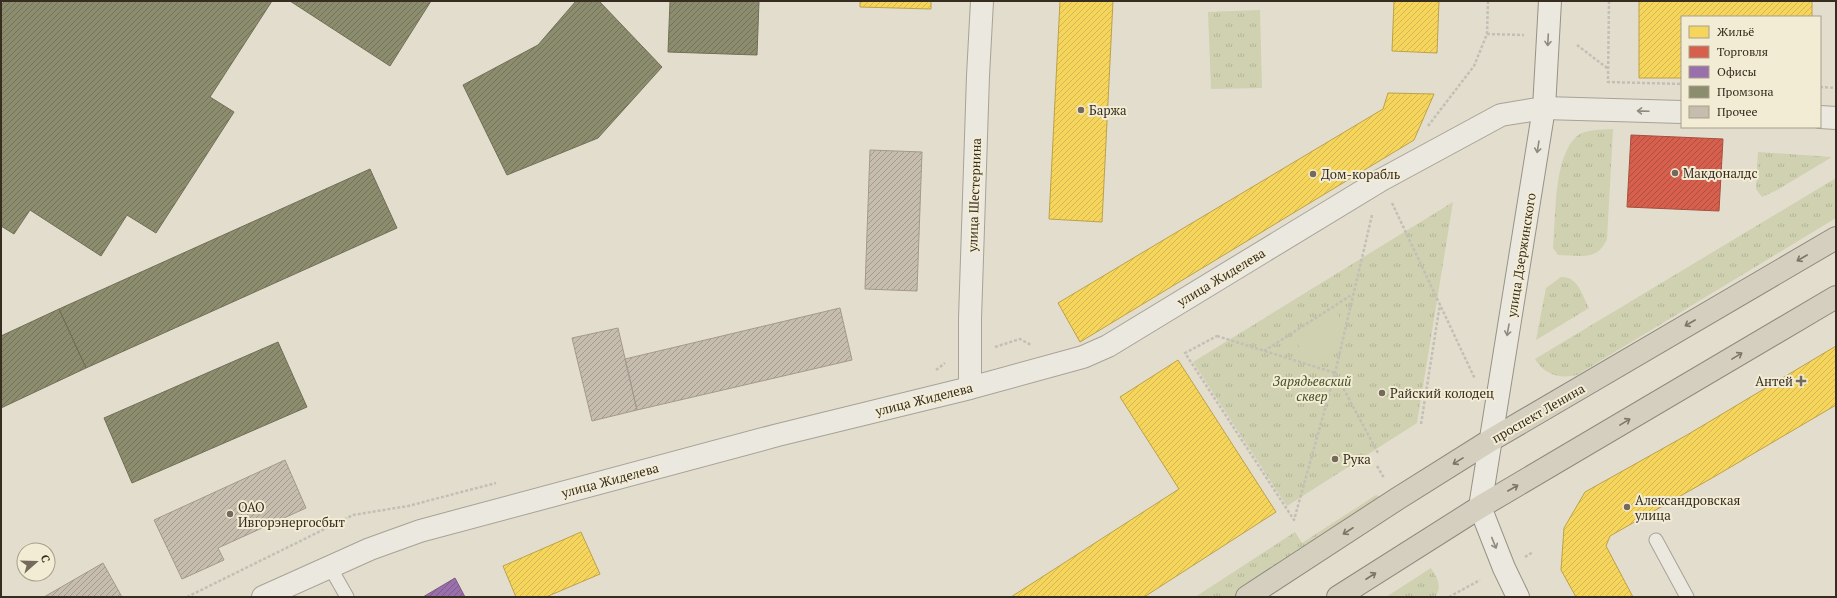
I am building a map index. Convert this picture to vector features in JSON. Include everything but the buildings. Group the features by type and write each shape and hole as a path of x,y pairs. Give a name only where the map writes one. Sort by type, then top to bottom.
{"highway":[{"name":"проспект Ленина","path":"1247,597 1397,499 1491,440 1836,238"},
{"path":"1338,597 1480,507 1836,297"}],"street":[{"name":"улица Шестернина","path":"970,388 970,319 982,1"},
{"name":"улица Дзержинского","path":"1480,507 1544,108 1550,1"},
{"name":"улица Жиделева","path":"263,597 370,549 420,531 778,436 970,388 1083,357 1108,346 1381,180 1501,115 1544,108 1681,112"},
{"path":"1821,117 1836,118"},
{"path":"1480,507 1504,568 1518,597"}],"lane":[{"path":"1656,540 1687,597"},
{"path":"330,567 347,597"}],"path":[{"path":"1425,129 1474,66 1487,34 1488,1"},
{"path":"1609,1 1608,82 1681,84"},
{"path":"1487,34 1528,35"},
{"path":"1577,45 1607,68"},
{"path":"1821,87 1836,88"},
{"path":"1378,453 1336,373 1217,336 1185,353 1294,520 1336,373 1381,180"},
{"path":"1381,180 1478,385"},
{"path":"1264,351 1354,294"},
{"path":"1421,424 1440,303"},
{"path":"971,353 1020,340 1035,346"},
{"path":"1449,597 1480,580"}],"green space":[{"path":"1260,10 1262,88 1211,89 1208,12"},
{"path":"1613,129 1607,239 1598,251 1587,256 1558,255 1553,248 1557,189 1564,158 1569,146 1577,136 1585,132"},
{"path":"1758,152 1832,157 1777,190 1762,197 1756,189"},
{"path":"1836,178 1836,218 1577,375 1559,376 1553,374 1543,369 1535,359"},
{"name":"Зарядьевский сквер","path":"1453,202 1417,423 1287,506 1193,362"},
{"path":"1561,277 1572,280 1579,287 1589,308 1536,340 1546,288"},
{"path":"1335,310 1351,335 1309,362 1293,337"},
{"path":"1376,495 1385,499 1235,597 1195,597 1295,532 1302,543"},
{"path":"1431,568 1439,586 1435,597 1386,597"}],"place":[{"name":"Баржа","path":"1081,110"},
{"name":"Макдоналдс","path":"1675,173"},
{"name":"Дом-корабль","path":"1313,174"},
{"name":"Антей","path":"1801,381"},
{"name":"Райский колодец","path":"1382,393"},
{"name":"Рука","path":"1335,459"},
{"name":"Александровская улица","path":"1627,507"},
{"name":"ОАО Ивгорэнергосбыт","path":"230,514"}]}
